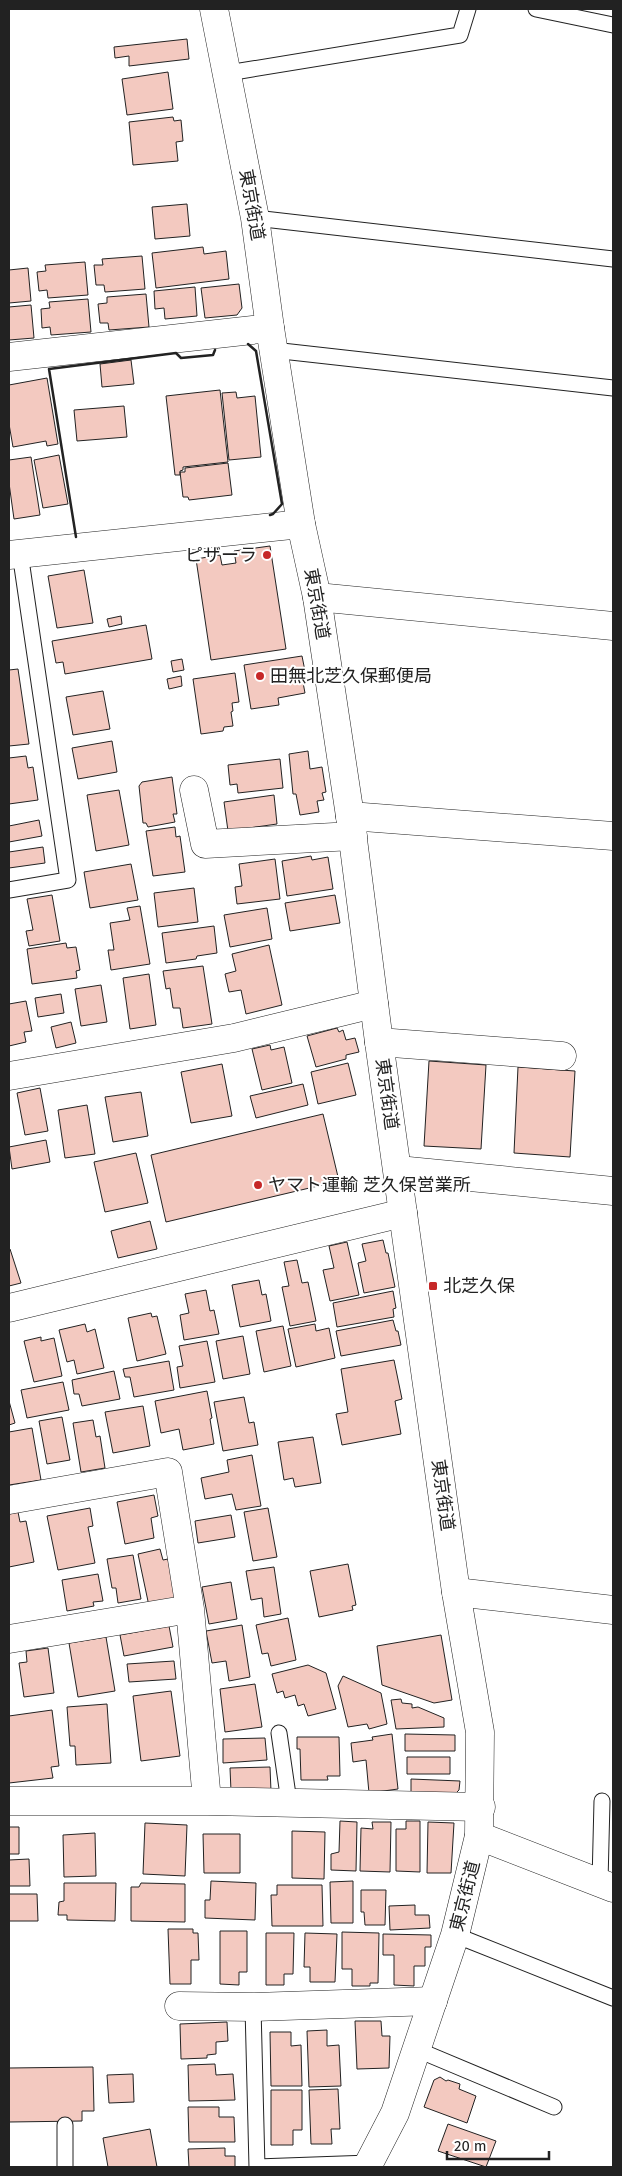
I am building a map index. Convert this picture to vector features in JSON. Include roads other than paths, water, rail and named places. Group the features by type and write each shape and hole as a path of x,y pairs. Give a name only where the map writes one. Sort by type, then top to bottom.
{"street":[{"name":"東京街道","path":"214,9 255,218 301,524 317,597 352,826 379,1042 456,1592 480,1732 480,1836 455,1935 418,2050 395,2113 369,2165"},
{"path":"9,357 272,339"},
{"path":"14,554 301,524"},
{"path":"317,597 613,626"},
{"path":"194,790 205,844 352,826 613,836"},
{"path":"9,1076 234,1038 374,1004"},
{"path":"379,1042 562,1056"},
{"path":"398,1170 613,1192"},
{"path":"9,1308 403,1213"},
{"path":"9,1500 168,1472 190,1609 207,1801"},
{"path":"456,1592 613,1610"},
{"path":"9,1639 190,1609"},
{"path":"9,1801 289,1802 481,1807"},
{"path":"480,1836 606,1885"},
{"path":"179,2006 253,2007 433,2001"}],"lane":[{"path":"228,73 460,35 468,9"},
{"path":"536,9 613,25"},
{"path":"255,218 613,259"},
{"path":"272,339 613,388"},
{"path":"9,890 68,880 14,554"},
{"path":"279,1733 289,1802"},
{"path":"602,1801 606,1885"},
{"path":"455,1935 613,1998"},
{"path":"253,2007 257,2167 369,2165"},
{"path":"418,2050 554,2106"},
{"path":"65,2126 65,2167"}],"place":[{"name":"ピザーラ","path":"267,555"},
{"name":"田無北芝久保郵便局","path":"260,676"},
{"name":"ヤマト運輸 芝久保営業所","path":"258,1185"},
{"name":"北芝久保","path":"433,1286"}]}
